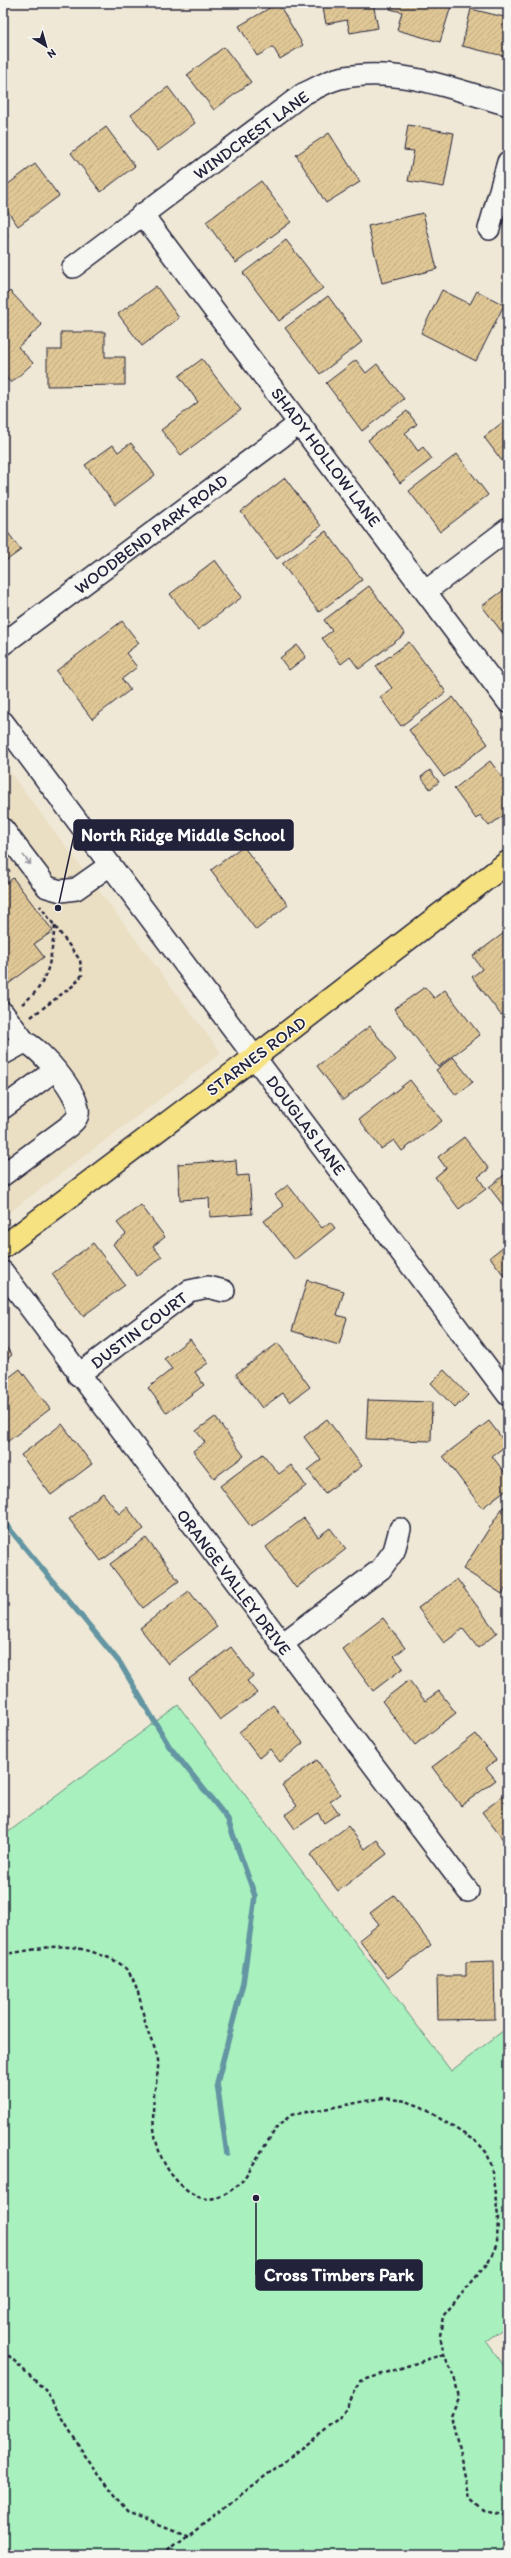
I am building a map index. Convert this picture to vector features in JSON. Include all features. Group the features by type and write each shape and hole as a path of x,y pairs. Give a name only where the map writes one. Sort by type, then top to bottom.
{"main road":[{"name":"STARNES ROAD","path":"3,1247 255,1057 508,862"}],"street":[{"name":"WINDCREST LANE","path":"73,267 303,94 338,79 369,74 411,78 508,105"},
{"path":"489,229 508,162"},
{"name":"SHADY HOLLOW LANE","path":"142,214 508,702"},
{"name":"WOODBEND PARK ROAD","path":"3,644 300,423"},
{"path":"426,591 508,529"},
{"name":"DOUGLAS LANE","path":"3,722 508,1395"},
{"path":"3,829 48,887 60,891 76,889 110,865"},
{"path":"3,1054 12,1025 41,1051 75,1097 79,1113 76,1120 3,1175"},
{"path":"3,1108 55,1070"},
{"name":"ORANGE VALLEY DRIVE","path":"3,1272 78,1375 468,1891"},
{"name":"DUSTIN COURT","path":"78,1375 188,1291 208,1287 224,1291"},
{"path":"281,1645 381,1569 394,1551 400,1529"}],"path":[{"path":"12,1025 74,985 82,975 80,960 38,902"},
{"path":"12,1025 40,989 48,965 55,926"},
{"path":"3,1954 37,1947 70,1946 113,1960 126,1969 139,1995 158,2062 154,2097 153,2130 157,2146 175,2180 197,2197 210,2199 224,2195 234,2188 243,2180 282,2120 302,2111 383,2098 395,2099 422,2107 478,2143 486,2153 491,2164 496,2185 498,2216 497,2244 487,2264 443,2316 440,2336 444,2354 455,2380 459,2398 451,2415 470,2498 484,2510 508,2514"},
{"path":"3,2342 9,2356 44,2390 84,2454 128,2512 189,2536"},
{"path":"162,2555 189,2536 340,2419 361,2381 444,2354"}],"shaded area":[{"path":"3,763 221,1053 3,1217"}],"green space":[{"path":"178,1705 451,2071 508,2027 508,2325 486,2341 508,2371 508,2555 3,2555 3,1836"}],"building":[{"path":"278,3 303,45 280,59 273,47 257,56 239,26"},
{"path":"322,3 373,3 378,28 350,33 347,20 326,24"},
{"path":"392,3 452,3 440,42 397,30 402,12 390,9"},
{"path":"471,9 508,18 508,57 462,46"},
{"path":"224,47 251,82 214,110 187,75"},
{"path":"168,87 195,123 158,151 131,115"},
{"path":"408,125 454,133 444,187 408,181 414,151 404,150"},
{"path":"106,127 135,166 101,192 71,153"},
{"path":"329,133 360,182 326,203 296,155"},
{"path":"35,164 59,196 18,226 3,205 3,188"},
{"path":"261,181 291,222 236,263 206,222"},
{"path":"423,213 437,269 382,283 368,226"},
{"path":"3,232 8,234 3,249"},
{"path":"286,240 323,288 279,321 243,273"},
{"path":"156,286 179,318 142,346 118,314"},
{"path":"442,290 470,304 477,291 504,305 476,361 421,333"},
{"path":"10,291 42,325 18,347 33,363 11,383 3,374 3,298"},
{"path":"328,296 362,342 320,374 285,328"},
{"path":"61,332 105,332 105,357 125,357 125,385 47,386 47,350 61,350"},
{"path":"202,359 241,410 181,455 161,430 198,402 179,376"},
{"path":"356,360 366,373 377,364 404,399 362,431 326,383"},
{"path":"407,411 417,424 405,433 418,451 423,447 432,459 400,483 368,440"},
{"path":"508,418 508,469 484,437"},
{"path":"131,443 155,475 115,505 85,465 113,445 118,452"},
{"path":"457,454 488,495 440,532 409,491"},
{"path":"285,478 321,526 277,559 241,512"},
{"path":"3,526 21,550 3,563"},
{"path":"326,531 362,580 319,612 282,564"},
{"path":"215,560 242,597 198,630 170,594"},
{"path":"369,586 405,634 359,669 350,657 341,664 322,638 332,631 324,620"},
{"path":"508,587 508,640 482,606"},
{"path":"122,621 139,643 126,653 137,667 122,679 130,690 92,719 56,671"},
{"path":"409,642 446,692 401,726 380,697 392,688 376,666"},
{"path":"297,645 306,657 289,670 280,658"},
{"path":"453,697 488,744 444,777 409,730"},
{"path":"490,761 508,785 508,812 489,826 480,815 476,819 454,789"},
{"path":"430,770 439,782 430,789 421,777"},
{"path":"243,846 288,905 256,930 211,870"},
{"path":"13,878 53,931 34,944 44,957 3,988 3,886"},
{"path":"504,933 508,938 508,1010 501,1015 472,977 482,969 473,956"},
{"path":"425,987 434,998 445,990 480,1035 438,1067 394,1009"},
{"path":"370,1026 396,1060 343,1100 317,1066"},
{"path":"453,1057 473,1082 456,1095 436,1070"},
{"path":"410,1080 442,1121 402,1151 394,1140 381,1149 359,1119"},
{"path":"464,1137 489,1169 478,1177 486,1189 459,1209 435,1177 446,1168 438,1157"},
{"path":"236,1160 237,1176 249,1175 252,1214 210,1217 209,1198 180,1200 178,1164"},
{"path":"508,1172 508,1201 503,1205 489,1187"},
{"path":"288,1185 322,1228 330,1222 335,1228 295,1260 264,1221 284,1206 275,1195"},
{"path":"141,1205 165,1237 153,1246 162,1257 137,1276 113,1244 126,1234 117,1223"},
{"path":"93,1243 125,1285 83,1316 52,1274"},
{"path":"508,1243 508,1281 490,1257"},
{"path":"307,1280 344,1291 337,1315 347,1318 339,1345 292,1331"},
{"path":"190,1339 208,1363 195,1372 204,1385 167,1413 148,1388 172,1369 164,1359"},
{"path":"3,1343 12,1355 3,1362"},
{"path":"278,1343 310,1387 290,1402 283,1393 262,1408 236,1374"},
{"path":"20,1369 50,1409 3,1445 3,1382"},
{"path":"444,1370 468,1395 455,1408 431,1383"},
{"path":"368,1400 432,1402 431,1441 366,1439"},
{"path":"215,1417 244,1456 214,1478 193,1451 205,1442 196,1431"},
{"path":"327,1419 362,1466 325,1493 308,1470 321,1460 304,1437"},
{"path":"489,1421 507,1445 492,1456 508,1477 508,1488 482,1508 443,1456"},
{"path":"62,1424 92,1464 51,1495 21,1455"},
{"path":"263,1454 279,1474 291,1465 306,1486 251,1527 220,1486"},
{"path":"103,1493 119,1514 127,1507 144,1529 101,1561 69,1519"},
{"path":"503,1507 508,1510 508,1584 502,1594 463,1569"},
{"path":"304,1518 318,1537 330,1528 346,1549 296,1588 266,1547"},
{"path":"146,1538 179,1581 143,1608 110,1564"},
{"path":"457,1579 497,1633 478,1648 463,1629 444,1643 418,1608"},
{"path":"189,1591 217,1627 168,1664 140,1628"},
{"path":"383,1618 405,1648 394,1656 403,1668 373,1691 342,1649"},
{"path":"231,1647 253,1676 247,1681 257,1693 220,1720 189,1679"},
{"path":"409,1680 425,1701 439,1691 456,1713 415,1745 382,1701"},
{"path":"273,1705 303,1743 280,1762 270,1749 259,1758 239,1732"},
{"path":"476,1734 496,1760 486,1768 496,1780 461,1806 432,1767"},
{"path":"317,1760 340,1794 330,1801 339,1813 324,1823 318,1813 295,1829 285,1815 297,1806 282,1785"},
{"path":"508,1792 508,1846 482,1812"},
{"path":"348,1826 365,1849 377,1840 387,1854 338,1891 310,1855"},
{"path":"394,1895 431,1945 388,1978 359,1940 379,1924 370,1913"},
{"path":"494,1961 495,2019 438,2020 437,1976 466,1976 466,1962"}],"waterway":[{"path":"3,1521 120,1663 169,1746 227,1818 255,1896 243,1983 217,2083 227,2154"}],"place":[{"name":"North Ridge Middle School","path":"58,908"},
{"name":"Cross Timbers Park","path":"256,2198"}]}
